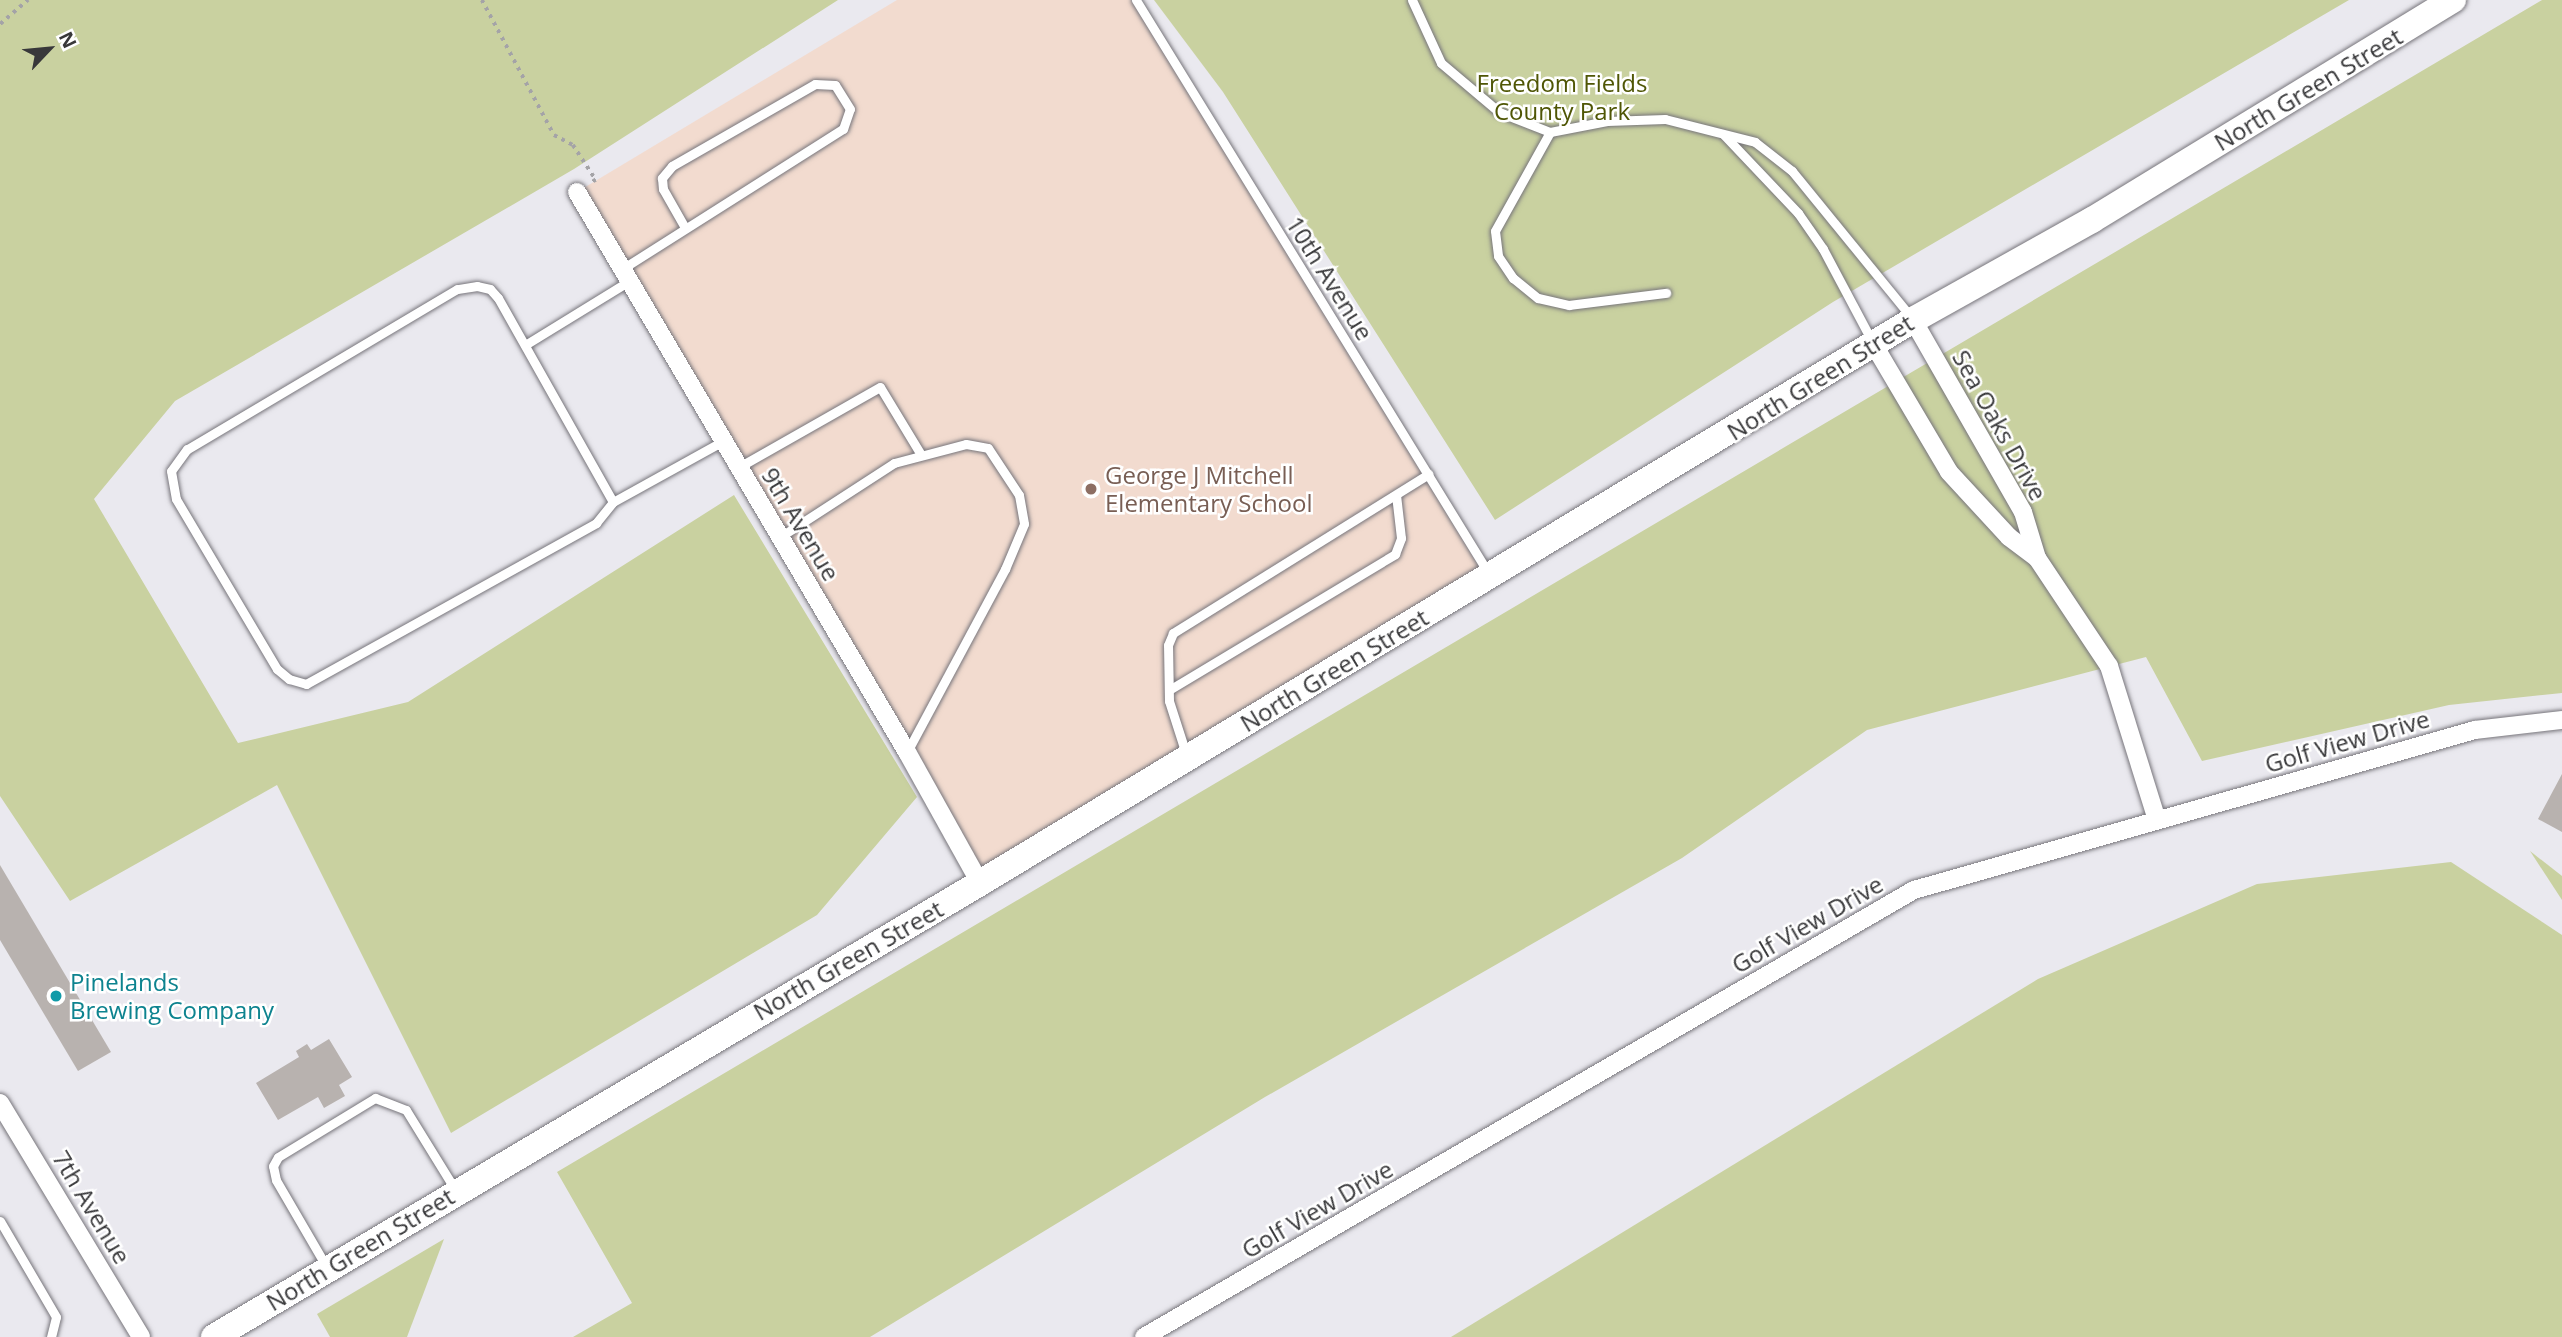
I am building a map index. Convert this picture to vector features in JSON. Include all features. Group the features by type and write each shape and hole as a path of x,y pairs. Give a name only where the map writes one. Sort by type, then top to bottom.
{"main road":[{"name":"North Green Street","path":"214,1337 1188,758 1913,320 2092,220 2454,0"}],"street":[{"name":"9th Avenue","path":"577,192 907,752 979,883"},
{"name":"Sea Oaks Drive","path":"1913,320 2023,512 2037,558 2109,666 2157,820"},
{"name":"Sea Oaks Drive","path":"1874,345 1949,472 2009,537 2037,558"},
{"name":"Golf View Drive","path":"1144,1337 1914,890 2475,730 2562,720"},
{"name":"7th Avenue","path":"0,1103 141,1337"}],"lane":[{"name":"10th Avenue","path":"1136,0 1490,576"},
{"path":"1412,0 1441,63 1499,112 1550,132 1607,121 1665,119 1755,142 1792,171 1913,320"},
{"path":"525,345 626,275 684,226 843,129 850,109 835,85 815,84 672,166 662,178 663,189 684,226"},
{"path":"1550,132 1494,230 1498,256 1513,278 1538,298 1569,305 1666,293"},
{"path":"1723,134 1798,214 1823,249 1874,345"},
{"path":"613,502 491,289 457,289 187,449 171,471 176,499 278,669 289,679 306,684 596,523 613,502 723,441"},
{"path":"739,467 880,387 920,453"},
{"path":"780,537 894,463 920,453 966,444 988,448 1019,495 1024,524 967,648 907,752"},
{"path":"1188,758 1169,690 1168,645 1180,626 1428,474"},
{"path":"1169,690 1395,554 1401,538 1396,495"},
{"path":"327,1268 276,1180 273,1166 278,1157 374,1098 405,1110 456,1191"},
{"path":"0,1221 56,1317 51,1337"}],"path":[{"path":"0,24 28,0"},
{"path":"482,0 554,135 573,145 596,180 577,192"}],"shaded area":[{"name":"George J Mitchell Elementary School","path":"897,0 1131,0 1486,578 980,883 577,192"}],"green space":[{"path":"0,0 838,0 574,169 175,401 94,499 238,743 408,702 734,495 917,797 817,915 451,1133 277,785 70,901 0,796"},
{"name":"Freedom Fields County Park","path":"1154,0 2349,0 1833,302 1495,520 1223,92"},
{"path":"2542,0 2562,0 2562,693 2449,705 2202,761 2146,657 1867,730 1682,858 1265,1097 870,1337 573,1337 632,1303 557,1172"},
{"path":"2530,851 2562,876 2562,900"},
{"path":"2451,862 2562,935 2562,1337 1451,1337 2038,979 2257,884"},
{"path":"444,1239 407,1337 330,1337 317,1314"}],"building":[{"path":"2562,774 2562,832 2538,819"},
{"name":"Pinelands Brewing Company","path":"0,865 111,1052 78,1071 0,940"},
{"path":"329,1039 352,1077 339,1085 345,1096 324,1108 318,1097 278,1120 256,1083 299,1057 296,1051 307,1044 311,1050"}],"place":[{"name":"George J Mitchell Elementary School","path":"1091,489"},
{"name":"Pinelands Brewing Company","path":"56,996"}]}
